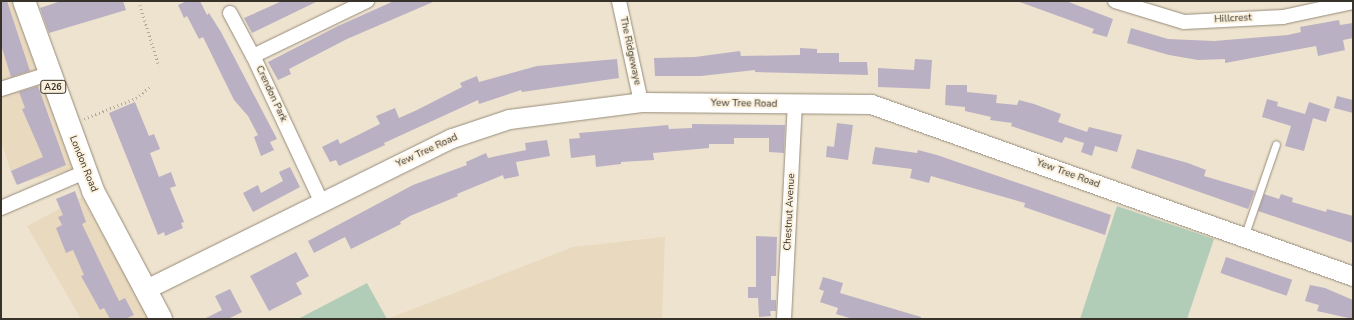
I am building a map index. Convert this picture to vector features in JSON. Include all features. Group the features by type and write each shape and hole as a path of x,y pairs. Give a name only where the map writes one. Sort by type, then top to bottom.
{"highway":[{"name":"London Road","path":"24,1 48,74 85,172 144,290 161,319"}],"street":[{"name":"Crendon Park","path":"322,203 253,56 367,1"},
{"name":"The Ridgewaye","path":"619,1 640,102"},
{"name":"Hillcrest","path":"1115,1 1184,22 1283,17 1353,2"},
{"path":"230,13 253,56"},
{"path":"1,89 48,74"},
{"name":"Yew Tree Road","path":"144,290 452,138 509,119 640,102 795,105 871,104 1353,276"},
{"name":"Chestnut Avenue","path":"784,319 795,105"},
{"path":"1,208 85,172"}],"lane":[{"path":"1244,237 1276,144"}],"path":[{"path":"140,5 159,66"},
{"path":"67,126 136,98 151,86"}],"shaded area":[{"path":"1,1 19,1 73,170 15,184 1,141"},
{"path":"82,197 149,319 81,319 27,226"},
{"path":"665,237 662,319 387,319 573,247"}],"green space":[{"path":"1117,206 1214,239 1187,319 1080,319"},
{"path":"367,283 387,319 298,319"}],"building":[{"path":"1,1 7,1 30,71 11,77 1,45"},
{"path":"61,1 123,1 126,10 49,33 40,8"},
{"path":"187,1 200,1 207,15 209,13 221,32 277,139 270,142 274,150 261,156 254,137 258,135 248,116 234,100 203,37 199,39 187,16 184,18 178,5"},
{"path":"282,1 318,1 252,33 244,18"},
{"path":"394,1 433,2 347,39 289,69 291,74 278,80 268,62 338,26"},
{"path":"1017,1 1066,1 1113,19 1107,37 1092,33 1094,29"},
{"path":"1339,20 1340,25 1353,23 1353,38 1343,40 1345,50 1318,56 1316,46 1225,63 1225,59 1198,60 1169,55 1127,43 1131,28 1168,39 1214,41 1288,35 1301,32 1300,27"},
{"path":"800,48 817,49 817,53 839,53 839,62 867,62 868,75 755,72 755,70 701,76 655,76 654,58 695,57 740,51 741,56 800,55"},
{"path":"617,59 619,78 522,92 521,90 479,104 478,100 384,143 385,145 339,166 336,160 330,162 322,147 338,139 340,144 380,124 376,116 395,108 399,118 417,110 462,87 460,83 477,76 479,82 537,66"},
{"path":"915,59 932,60 930,89 878,87 878,68 914,70"},
{"path":"946,85 967,85 967,92 997,95 996,103 1017,105 1019,100 1034,104 1061,114 1058,122 1087,132 1089,127 1122,135 1117,152 1095,146 1092,156 1081,152 1084,143 1065,137 1062,143 1011,126 1012,123 990,120 991,117 965,111 965,107 945,105"},
{"path":"38,86 66,165 17,185 11,171 43,157 22,109 25,108 19,92"},
{"path":"1337,96 1353,100 1353,113 1334,108"},
{"path":"1267,99 1278,102 1277,106 1305,114 1309,102 1330,109 1326,122 1313,118 1304,151 1285,146 1291,126 1262,117"},
{"path":"135,102 149,136 154,134 160,149 150,153 159,177 171,172 176,186 170,188 184,222 181,223 183,228 165,236 164,232 158,235 109,113"},
{"path":"837,123 853,125 848,160 826,157 827,146 834,147"},
{"path":"692,124 785,125 784,153 769,152 769,138 734,138 734,144 709,144 709,148 653,153 654,160 621,162 621,164 596,167 595,155 571,158 569,139 580,138 579,133 668,125 669,129 692,128"},
{"path":"547,140 550,156 516,162 519,176 504,179 503,175 457,194 458,196 410,216 400,222 401,224 351,249 345,237 314,253 308,241 413,185 467,165 466,162 486,153 488,158 526,150 525,143"},
{"path":"875,147 917,153 918,150 937,155 1111,215 1105,235 1024,207 1025,203 931,176 929,183 910,178 912,169 872,164"},
{"path":"1137,149 1188,163 1206,170 1204,176 1255,191 1248,209 1131,168"},
{"path":"290,167 300,187 253,212 243,193 258,185 261,193 283,181 279,172"},
{"path":"75,191 86,222 82,224 119,301 125,298 134,315 125,319 110,319 104,308 100,310 81,276 84,275 73,250 66,253 56,228 62,225 58,217 63,215 56,199"},
{"path":"1264,194 1279,199 1281,194 1293,198 1292,202 1326,212 1327,209 1353,216 1353,243 1258,211"},
{"path":"756,236 777,237 776,276 771,276 771,300 776,300 776,311 770,311 771,316 759,317 758,298 748,298 748,287 756,287"},
{"path":"296,252 309,276 296,283 302,294 269,311 250,276"},
{"path":"1226,257 1292,280 1287,296 1220,273"},
{"path":"823,277 843,283 840,293 921,317 921,319 853,319 836,314 838,308 820,302 824,291 819,289"},
{"path":"1310,285 1325,288 1353,300 1353,319 1317,311 1319,305 1305,301"},
{"path":"230,289 242,312 228,319 204,319 222,310 215,296"}]}
